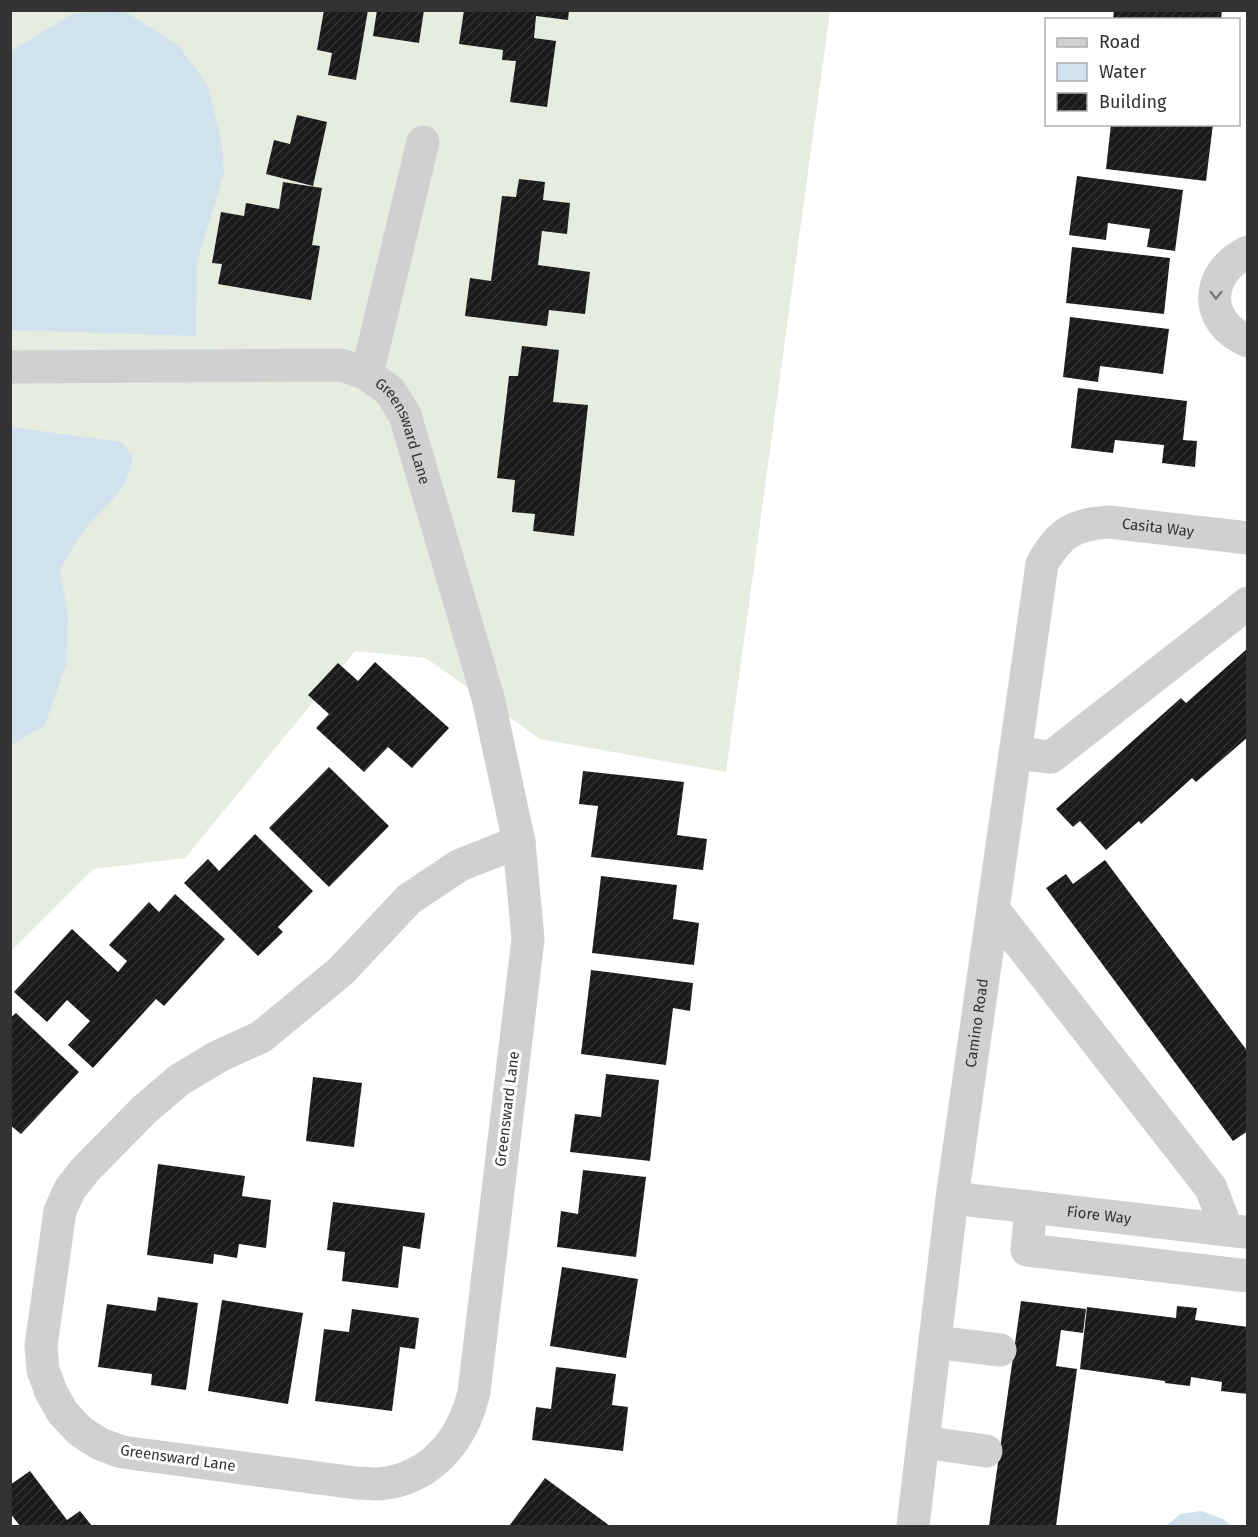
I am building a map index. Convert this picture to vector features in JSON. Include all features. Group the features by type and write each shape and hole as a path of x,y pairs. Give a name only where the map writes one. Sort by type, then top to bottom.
{"street":[{"path":"368,374 423,142"},
{"path":"1248,252 1234,258 1224,268 1217,281 1214,295 1216,310 1223,323 1233,333 1248,341"},
{"name":"Greensward Lane","path":"10,367 341,365 368,374 390,392 405,415 488,698 519,842 528,939 474,1392 469,1413 459,1434 444,1453 425,1468 403,1478 380,1484 356,1483 122,1452 100,1444 80,1431 63,1413 51,1392 43,1370 41,1346 60,1211 70,1189 85,1170 144,1110 179,1080 219,1056 261,1037 341,971 408,899 460,865 519,842"},
{"name":"Casita Way","path":"1069,530 1088,523 1109,522 1248,538"},
{"name":"Camino Road","path":"912,1527 952,1198 1042,564 1052,545 1069,530"},
{"path":"1015,753 1051,757 1248,603"},
{"path":"993,909 1211,1188 1237,1231"},
{"name":"Fiore Way","path":"952,1198 1237,1231"},
{"path":"1031,1207 1027,1250 1248,1276"},
{"path":"935,1342 1000,1350"},
{"path":"923,1442 986,1451"}],"shaded area":[{"path":"11,11 830,11 726,772 540,739 426,658 355,651 185,858 93,869 11,951"}],"water":[{"path":"125,12 178,45 208,86 222,145 224,173 197,262 196,336 11,330 11,51 74,13"},
{"path":"11,427 121,442 133,456 121,489 85,529 60,569 68,615 66,665 45,725 11,745"},
{"path":"1201,1511 1223,1519 1231,1526 1166,1526 1180,1514"}],"building":[{"path":"324,10 368,10 356,80 328,75 332,53 317,50"},
{"path":"377,10 424,10 419,43 373,36"},
{"path":"464,10 569,10 568,20 536,16 534,38 556,41 547,107 510,102 516,61 502,60 503,50 459,44"},
{"path":"1114,10 1222,10 1221,18 1113,18"},
{"path":"297,115 327,122 313,186 266,174 274,140 290,144"},
{"path":"1111,126 1213,126 1206,181 1106,169"},
{"path":"1077,176 1183,190 1175,251 1147,247 1150,229 1108,223 1106,240 1069,235"},
{"path":"519,179 545,182 543,200 570,203 567,234 542,231 538,265 590,272 585,314 549,310 547,326 465,316 470,278 491,281 502,196 516,197"},
{"path":"283,182 322,188 312,245 320,246 311,300 218,284 222,264 212,263 221,212 244,216 246,203 279,209"},
{"path":"1072,247 1170,258 1164,314 1066,303"},
{"path":"1070,317 1169,329 1163,374 1100,366 1098,382 1063,377"},
{"path":"522,346 559,350 553,402 588,405 574,536 533,531 535,514 512,512 515,480 497,478 509,376 518,376"},
{"path":"1078,388 1187,401 1183,440 1197,441 1195,467 1162,463 1164,445 1115,440 1113,453 1071,448"},
{"path":"1248,648 1248,737 1196,782 1192,778 1141,824 1139,821 1106,850 1080,821 1073,827 1056,809 1181,698 1186,703"},
{"path":"375,662 449,728 412,768 388,747 364,772 316,728 329,714 308,695 338,663 358,681"},
{"path":"329,767 389,826 329,887 269,828"},
{"path":"583,771 684,782 677,835 707,839 703,870 591,857 598,806 579,804"},
{"path":"255,834 313,891 278,927 283,932 258,956 184,883 208,859 219,871"},
{"path":"1105,860 1248,1052 1248,1131 1233,1141 1046,888 1066,874 1073,884"},
{"path":"601,876 677,885 673,919 699,923 694,965 592,953"},
{"path":"175,894 225,939 164,1006 156,999 93,1068 68,1045 90,1021 67,1000 47,1022 14,992 72,929 118,972 127,961 109,945 149,902 159,912"},
{"path":"591,970 693,983 690,1011 673,1008 666,1065 581,1054"},
{"path":"16,1013 79,1072 21,1134 10,1125 10,1018"},
{"path":"606,1074 659,1080 650,1161 570,1152 575,1114 601,1117"},
{"path":"313,1077 362,1083 354,1147 306,1141"},
{"path":"158,1164 245,1176 242,1196 271,1200 266,1248 239,1244 237,1258 214,1254 213,1264 147,1255"},
{"path":"583,1170 646,1177 636,1257 557,1247 561,1211 578,1214"},
{"path":"333,1202 425,1213 420,1249 403,1246 398,1288 342,1281 345,1252 327,1250"},
{"path":"562,1267 638,1279 626,1358 550,1346"},
{"path":"158,1297 198,1303 186,1390 151,1385 152,1374 98,1367 107,1304 156,1311"},
{"path":"222,1300 303,1313 288,1404 208,1391"},
{"path":"1021,1301 1086,1309 1083,1333 1061,1330 1056,1366 1077,1369 1056,1526 989,1526"},
{"path":"1177,1306 1197,1308 1195,1320 1248,1327 1248,1394 1221,1391 1222,1382 1191,1377 1190,1386 1080,1369 1087,1307 1176,1318"},
{"path":"352,1309 419,1318 415,1349 400,1347 392,1411 315,1401 324,1329 349,1332"},
{"path":"556,1367 616,1374 612,1405 628,1407 623,1451 532,1440 536,1407 551,1409"},
{"path":"30,1471 67,1520 80,1511 92,1526 20,1526 10,1513 10,1485"},
{"path":"545,1478 610,1526 509,1526"}]}
